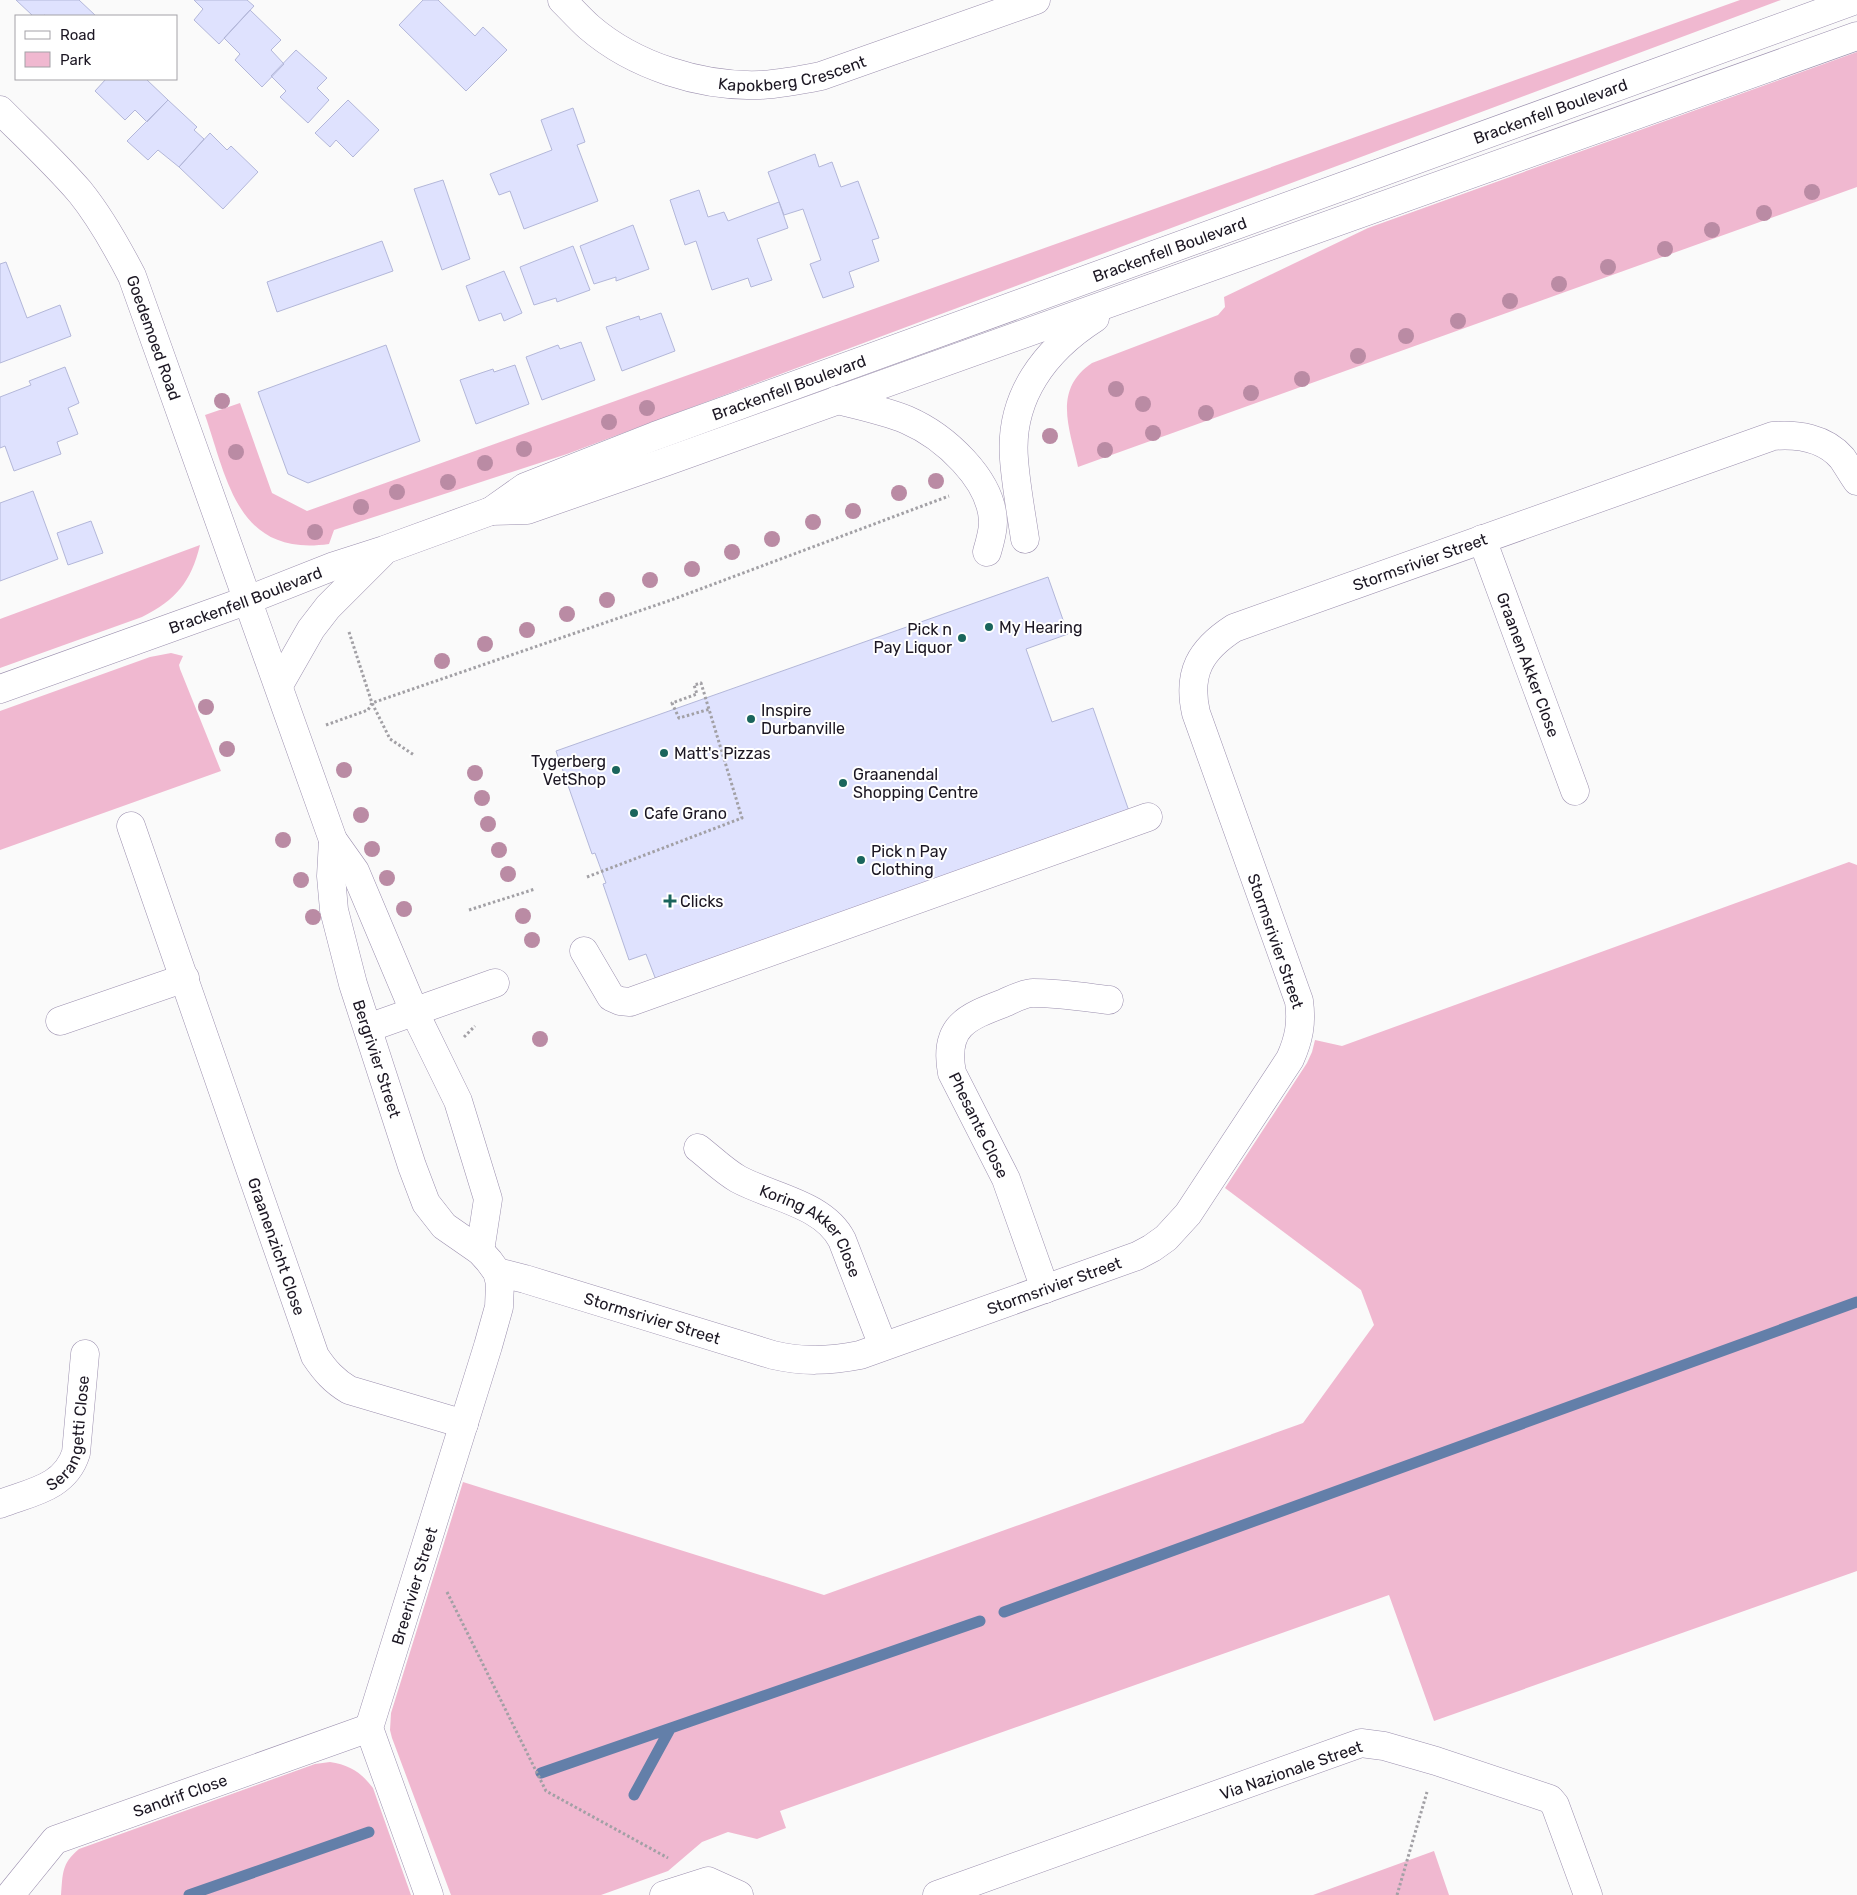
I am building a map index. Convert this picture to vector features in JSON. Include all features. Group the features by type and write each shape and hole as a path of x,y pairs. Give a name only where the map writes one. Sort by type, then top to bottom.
{"street":[{"name":"Kapokberg Crescent","path":"562,0 590,28 614,45 668,71 697,79 727,84 759,85 821,76 1036,0"},
{"name":"Brackenfell Boulevard","path":"0,689 248,600 334,566 491,511 525,487 655,436 1856,0"},
{"name":"Brackenfell Boulevard","path":"491,511 527,510 1857,36"},
{"name":"Goedemoed Road","path":"0,110 58,168 80,193 109,233 132,276 248,600"},
{"path":"1025,539 1014,458 1015,431 1021,404 1031,381 1045,360 1062,342 1128,297"},
{"path":"837,400 907,420 929,432 955,453 980,484 990,506 993,521 992,537 987,552"},
{"name":"Stormsrivier Street","path":"496,1272 525,1279 792,1360 812,1361 836,1360 860,1355 1137,1256 1152,1248 1177,1227 1188,1214 1290,1059 1299,1037 1301,1015 1299,1001 1193,700 1193,685 1196,672 1204,654 1217,639 1234,628 1773,436 1788,435 1816,441 1830,448 1841,457 1857,481"},
{"name":"Graanen Akker Close","path":"1482,539 1575,790"},
{"path":"279,685 311,629 337,598 384,550"},
{"name":"Bergrivier Street","path":"248,600 334,840 355,871 414,1011 458,1101 484,1180 488,1199 480,1251"},
{"path":"584,951 611,997 620,1001 630,1002 1148,817"},
{"name":"Graanenzicht Close","path":"131,826 315,1356 336,1382 349,1390 464,1424"},
{"name":"Bergrivier Street","path":"334,840 331,876 334,910 354,984 412,1166 426,1203 444,1226 480,1251 496,1272"},
{"path":"60,1021 184,978"},
{"path":"368,1028 495,982"},
{"name":"Phesante Close","path":"1045,1289 1006,1179 952,1072 950,1047 954,1034 962,1023 973,1014 1030,993 1109,1000"},
{"name":"Koring Akker Close","path":"698,1148 737,1179 816,1213 832,1224 842,1240 883,1346"},
{"name":"Breerivier Street","path":"369,1728 499,1307 500,1284 496,1272"},
{"name":"Serangetti Close","path":"0,1504 52,1484 67,1473 73,1463 76,1453 85,1354"},
{"path":"369,1728 429,1895"},
{"name":"Sandrif Close","path":"12,1893 55,1840 369,1728"},
{"name":"Via Nazionale Street","path":"937,1895 1361,1743 1384,1746 1436,1760 1550,1799 1555,1805 1588,1895"},
{"path":"664,1895 708,1880 739,1895"}],"path":[{"path":"297,735 368,710 372,703 671,600 980,484"},
{"path":"337,598 372,703 390,739 414,754"},
{"path":"587,877 742,818 710,708 701,683 694,685 697,694 672,703 679,718 710,708"},
{"path":"469,910 535,890"},
{"path":"425,1549 546,1791 708,1880"},
{"path":"1397,1895 1436,1760"}],"green space":[{"path":"1740,0 1781,0 567,454 334,530 329,544 298,545 274,539 256,527 242,510 230,489 205,415 240,403 272,493 307,511"},
{"path":"1857,52 1857,187 1078,467 1068,425 1068,398 1072,385 1092,363 1218,315 1225,307 1224,297 1368,228"},
{"path":"200,545 187,580 173,597 154,611 0,668 0,619"},
{"path":"171,653 183,656 179,665 180,669 221,771 0,850 0,711 150,657"},
{"path":"1849,862 1857,865 1857,1571 1434,1721 1389,1595 780,1811 786,1828 757,1839 728,1832 702,1842 668,1871 601,1895 451,1895 390,1730 391,1713 463,1482 824,1595 1303,1423 1374,1325 1361,1290 1225,1188 1307,1063 1315,1040 1342,1046"},
{"path":"330,1762 354,1770 373,1788 411,1895 61,1895 64,1870 73,1854 79,1849 315,1764"},
{"path":"1434,1851 1449,1895 1313,1895"}],"building":[{"path":"16,0 79,0 95,15 45,15 32,15"},
{"path":"194,0 247,0 254,6 219,44 194,20 203,9"},
{"path":"423,0 438,0 475,36 483,27 507,50 466,91 399,25"},
{"path":"250,10 281,40 271,50 284,64 262,87 235,60 240,54 224,38"},
{"path":"296,50 327,78 317,88 329,100 308,123 280,97 286,91 271,76"},
{"path":"105,80 147,80 168,100 147,122 135,110 125,120 95,91"},
{"path":"168,100 197,127 194,130 204,139 179,167 158,150 148,160 127,141"},
{"path":"348,100 379,130 353,157 336,140 330,147 315,133"},
{"path":"573,108 585,142 577,145 598,201 524,229 510,191 499,195 490,174 552,150 541,120"},
{"path":"210,133 227,150 231,146 258,172 223,209 179,167"},
{"path":"815,154 819,167 832,162 841,187 858,181 879,238 872,240 879,261 849,272 854,287 823,298 810,264 821,260 803,209 784,215 768,172"},
{"path":"443,180 470,259 442,270 414,189"},
{"path":"699,190 708,217 724,212 728,221 779,202 788,228 757,239 772,280 751,287 748,278 712,290 696,241 685,245 670,200"},
{"path":"633,225 649,269 616,281 616,277 594,284 580,246"},
{"path":"382,241 393,271 277,312 267,282"},
{"path":"573,246 590,290 557,302 556,298 534,305 520,267"},
{"path":"6,262 27,318 60,305 71,336 0,363 0,264"},
{"path":"504,271 522,313 504,321 501,313 479,321 466,286"},
{"path":"661,313 675,351 622,371 606,327 639,316 640,320"},
{"path":"581,342 595,380 542,400 526,357 558,345 560,349"},
{"path":"386,345 420,441 308,483 288,474 258,392"},
{"path":"515,365 529,404 476,424 460,380 493,369 494,372"},
{"path":"65,367 79,403 68,408 78,434 57,442 61,454 14,471 5,446 0,448 0,397 31,385 29,381"},
{"path":"33,491 58,559 0,581 0,503"},
{"path":"91,521 103,553 68,565 57,533"},
{"name":"Graanendal Shopping Centre","path":"1048,577 1068,634 1026,649 1052,722 1093,708 1130,814 656,980 646,954 629,960 603,884 606,883 595,853 592,854 556,751"}],"waterway":[{"path":"1004,1612 1857,1302"},
{"path":"541,1773 980,1621"},
{"path":"634,1795 670,1729"},
{"path":"189,1895 369,1832"}],"place":[{"name":"My Hearing","path":"989,627"},
{"name":"Pick n Pay Liquor","path":"962,638"},
{"name":"Inspire Durbanville","path":"751,719"},
{"name":"Matt's Pizzas","path":"664,753"},
{"name":"Tygerberg VetShop","path":"616,770"},
{"name":"Graanendal Shopping Centre","path":"843,783"},
{"name":"Cafe Grano","path":"634,813"},
{"name":"Pick n Pay Clothing","path":"861,860"},
{"name":"Clicks","path":"670,901"}]}
